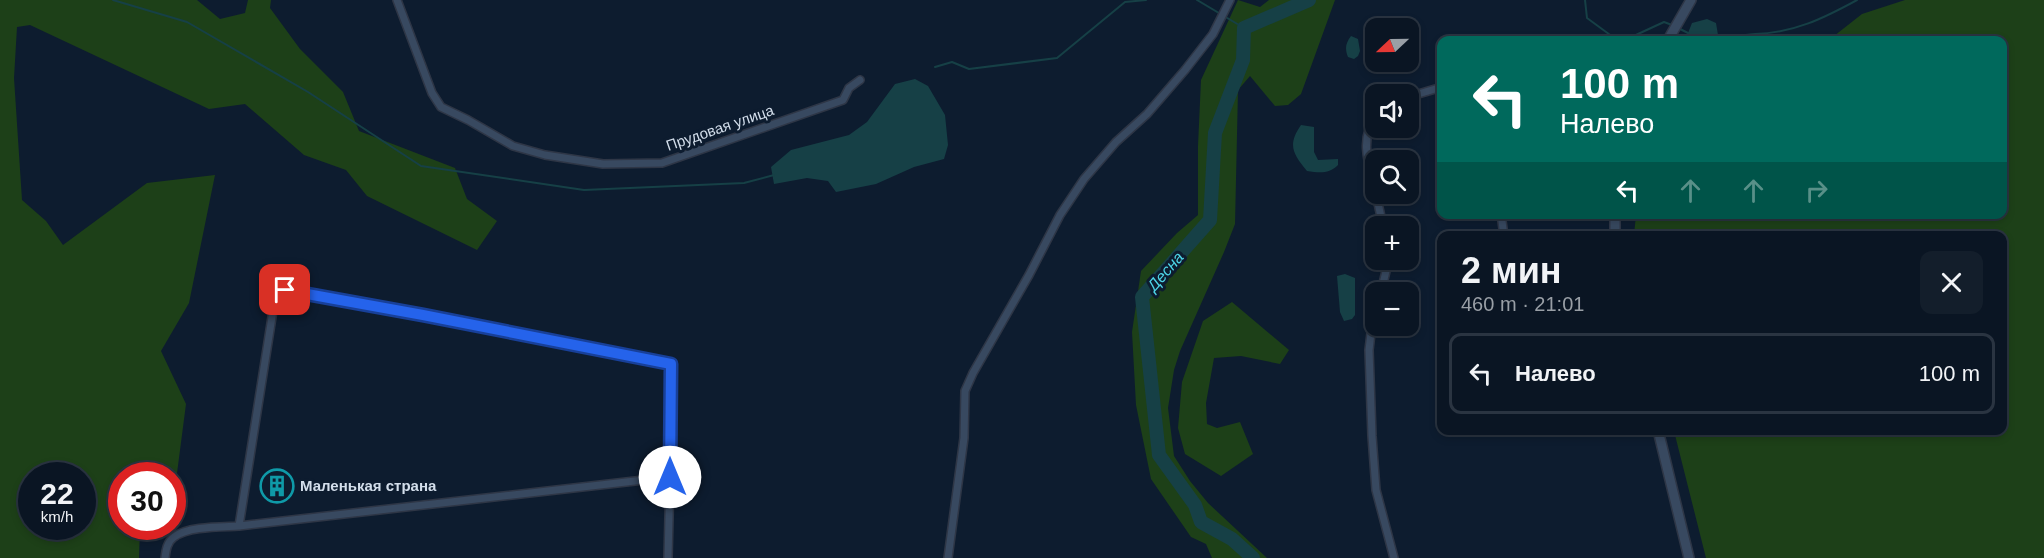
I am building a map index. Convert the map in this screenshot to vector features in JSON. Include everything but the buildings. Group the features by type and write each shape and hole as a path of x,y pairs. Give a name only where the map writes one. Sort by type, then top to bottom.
{"street":[{"name":"Прудовая улица","path":"397,0 432,93 441,107 513,146 545,155 603,164 662,163 843,100 849,88 860,80"},
{"path":"948,558 964,438 965,391 973,373 1060,215 1084,179 1116,142 1147,114 1213,34 1230,0"},
{"path":"1670,36 1691,0"},
{"path":"1419,94 1437,88"},
{"path":"239,526 275,298 279,291 285,290 671,364 668,558"},
{"path":"1371,336 1369,350 1377,490 1395,558"},
{"path":"1659,435 1689,558"},
{"path":"165,558 168,542 175,536 203,529 670,477"}],"green space":[{"path":"0,0 197,0 220,19 245,13 248,0 271,0 270,8 300,49 343,92 359,131 455,168 467,199 497,221 477,250 367,196 346,170 304,155 245,104 209,109 30,25 17,27 14,78 22,200 46,221 63,245 147,183 215,175 189,303 161,351 186,404 178,462 108,462 108,540 140,540 139,558 0,558"},
{"path":"1238,0 1260,7 1269,0 1335,0 1301,94 1288,105 1275,106 1250,76 1238,90 1235,224 1180,351 1174,370 1168,408 1174,456 1190,481 1208,503 1267,558 1212,558 1206,544 1191,537 1151,479 1136,405 1132,332 1141,271 1177,233 1198,215 1201,80"},
{"path":"1905,0 2044,0 2044,558 1706,558 1675,435 2007,435 2007,231 1634,231 1636,219 2007,219 2007,36 1834,36 1862,14"},
{"path":"1232,302 1289,350 1280,364 1241,356 1214,358 1206,403 1207,424 1217,428 1240,422 1253,454 1221,476 1185,454 1178,428 1182,382 1203,321"}],"shaded area":[{"path":"1707,19 1716,23 1718,35 1687,36 1692,23"},
{"path":"1351,36 1358,39 1360,51 1354,59 1348,57 1346,51"},
{"path":"915,79 928,86 945,115 948,145 944,159 914,167 876,184 836,192 828,181 807,178 774,184 771,167 791,150 849,135 867,122 895,84"},
{"path":"1301,125 1314,127 1314,152 1318,160 1338,159 1338,165 1335,168 1316,172 1307,171 1302,165 1295,154 1293,144"},
{"path":"1345,274 1355,278 1355,315 1352,319 1344,321 1340,312 1337,276"}],"waterway":[{"path":"113,0 187,22 308,92 421,166 584,190 744,183 774,175"},
{"path":"935,67 952,62 969,69 1057,58 1125,2 1146,0"},
{"path":"1197,0 1244,28"},
{"name":"Десна","path":"1253,558 1232,539 1201,522 1195,505 1159,455 1142,297 1210,220 1215,133 1243,60 1244,28 1309,0"},
{"path":"1585,0 1587,18 1612,36"},
{"path":"1718,35 1769,33 1796,28 1857,0"},
{"path":"1634,36 1664,22 1672,25"},
{"path":"1678,28 1688,33"}],"place":[{"name":"Маленькая страна","path":"277,486"}],"route":[{"path":"285,290 671,364 670,477"}]}
